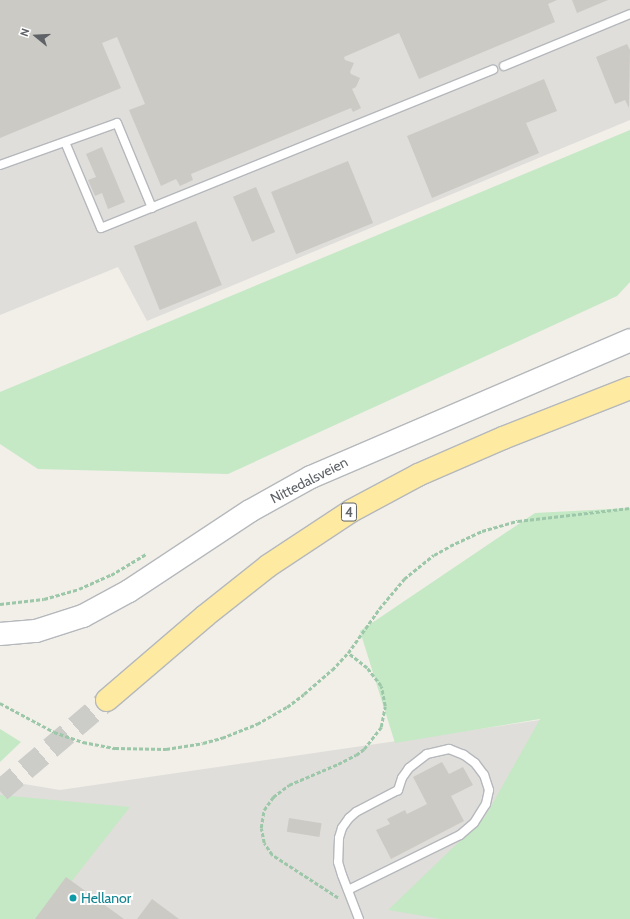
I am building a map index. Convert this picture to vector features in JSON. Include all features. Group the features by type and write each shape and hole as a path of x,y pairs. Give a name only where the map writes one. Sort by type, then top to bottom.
{"highway":[{"name":"4","path":"107,700 205,616 268,566 351,511 418,475 496,441 630,388"}],"main road":[{"name":"Nittedalsveien","path":"0,634 36,631 83,616 129,592 250,510 310,477 630,340"}],"lane":[{"path":"504,66 630,14"},
{"path":"66,142 101,228 493,70"},
{"path":"0,165 117,124 152,208"},
{"path":"348,890 460,835 474,823 486,804 489,790 484,775 475,763 464,755 449,749 428,754 409,768 402,778 398,790 356,812 349,818 342,828 337,849 340,868 348,890 359,919"}],"path":[{"path":"0,703 36,724 83,742 133,749 166,749 203,743 228,736 257,724 286,707 332,670 348,653 378,609 404,579 434,555 482,531 518,521 630,508"},
{"path":"0,604 44,599 79,589 111,575 146,554"},
{"path":"348,653 367,668 381,686 385,706 381,727 364,749 356,755 289,785 279,792 268,804 262,818 261,828 264,844 272,855 341,900 353,903"}],"shaded area":[{"path":"0,0 630,0 630,120 147,321 118,267 0,315"},
{"path":"540,720 545,919 0,919 0,780 60,790"}],"green space":[{"path":"630,130 630,282 617,296 228,474 38,469 0,444 0,392"},
{"path":"630,508 630,919 441,919 388,910 485,817 540,719 395,743 360,631 535,513"},
{"path":"0,729 21,742 0,762"},
{"path":"0,795 130,807 42,919 0,919"}],"building":[{"path":"0,0 557,0 548,4 555,22 419,79 399,33 344,57 345,60 354,63 350,72 351,74 360,78 356,87 352,89 361,108 353,112 351,108 191,174 193,180 180,186 176,179 161,186 129,110 145,104 117,37 102,43 121,88 0,138"},
{"path":"572,0 608,0 577,13"},
{"path":"627,44 630,50 629,108 625,100 615,104 596,57"},
{"path":"544,79 557,111 526,123 539,153 432,198 407,136"},
{"path":"102,147 125,202 108,209 102,193 95,196 88,180 96,177 86,154"},
{"path":"348,161 373,223 296,254 271,192"},
{"path":"256,187 275,232 252,242 233,197"},
{"path":"196,221 222,285 160,310 134,246"},
{"path":"442,762 449,774 463,767 473,785 451,796 464,821 391,859 376,830 390,824 387,819 405,810 407,814 427,804 413,777"},
{"path":"289,818 322,823 319,837 287,832"},
{"name":"Hellanor","path":"66,877 124,919 35,919"},
{"name":"Hellanor","path":"152,899 179,919 137,919"}],"tunnel":[{"path":"0,791 107,700"}],"place":[{"name":"Hellanor","path":"73,898"}]}
